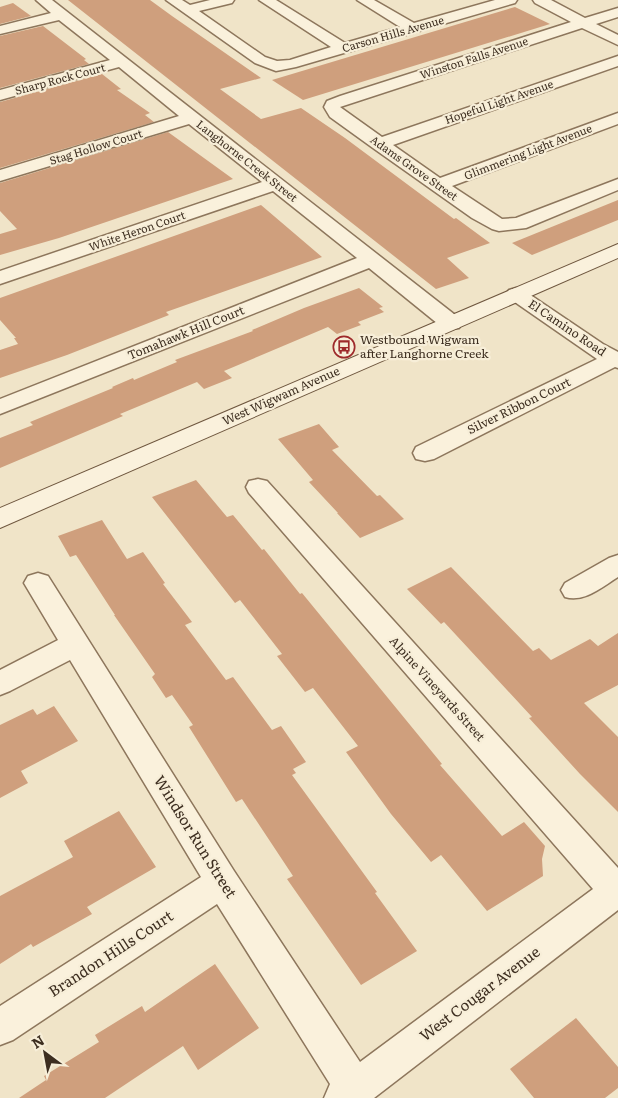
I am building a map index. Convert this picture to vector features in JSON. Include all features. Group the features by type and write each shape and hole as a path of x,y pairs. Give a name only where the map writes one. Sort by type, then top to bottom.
{"street":[{"name":"Langhorne Creek Street","path":"43,0 450,323"},
{"path":"173,0 188,10 227,0"},
{"path":"266,0 344,49"},
{"path":"364,0 413,28"},
{"name":"Carson Hills Avenue","path":"188,10 260,60 276,66 291,64 510,0"},
{"path":"540,0 618,41"},
{"name":"Winston Falls Avenue","path":"332,107 338,101 618,12"},
{"path":"0,30 61,15"},
{"name":"Hopeful Light Avenue","path":"379,144 618,60"},
{"name":"Sharp Rock Court","path":"0,96 121,62"},
{"name":"Adams Grove Street","path":"332,107 336,113 438,186 489,221 499,225 519,224 618,184"},
{"name":"Stag Hollow Court","path":"0,176 191,118"},
{"name":"Glimmering Light Avenue","path":"438,186 618,118"},
{"name":"White Heron Court","path":"0,278 275,184"},
{"name":"West Wigwam Avenue","path":"0,519 618,250"},
{"name":"Tomahawk Hill Court","path":"0,408 371,260"},
{"name":"El Camino Road","path":"516,294 595,349 616,360"},
{"name":"Silver Ribbon Court","path":"425,453 616,360"},
{"name":"Alpine Vineyards Street","path":"258,487 617,890"},
{"path":"575,590 618,565"},
{"name":"Windsor Run Street","path":"38,583 349,1093"},
{"path":"0,683 75,644"},
{"name":"Brandon Hills Court","path":"0,1027 222,882"},
{"name":"West Cougar Avenue","path":"349,1093 617,890"}],"building":[{"path":"68,0 150,0 261,78 220,89 261,119 301,108 490,243 447,258 469,278 436,289"},
{"path":"13,3 31,16 0,24 0,7"},
{"path":"515,7 550,24 303,100 272,80"},
{"path":"43,26 86,59 84,60 89,64 0,88 0,36"},
{"path":"102,74 121,89 117,90 150,113 145,115 154,122 0,168 0,102"},
{"path":"168,132 233,179 59,238 0,255 0,234 17,229 0,211 0,183"},
{"path":"618,200 618,220 532,255 512,243"},
{"path":"261,205 322,257 166,312 169,315 67,355 0,378 0,350 18,344 14,338 16,338 0,320 0,298"},
{"path":"359,288 383,307 379,308 384,312 358,322 361,325 337,334 328,327 224,371 232,378 204,389 197,382 120,414 123,416 0,468 0,438 33,425 30,422 133,378 134,380 177,362 175,360"},
{"path":"319,424 339,447 332,450 377,496 380,495 404,519 360,538 309,482 313,480 278,439"},
{"path":"196,480 227,517 233,515 262,550 264,549 300,594 302,593 442,764 440,765 502,836 524,822 545,846 542,859 543,876 487,911 441,855 431,862 391,814 346,752 358,746 313,688 305,692 277,656 282,654 240,600 235,603 152,497"},
{"path":"102,520 127,559 143,552 165,583 163,584 192,622 185,625 226,680 233,677 272,730 281,726 306,762 293,769 296,773 292,775 377,892 375,893 417,951 361,985 287,879 293,876 242,799 236,802 189,727 193,725 172,695 166,698 152,677 155,674 114,615 76,555 70,557 58,536"},
{"path":"451,567 533,651 539,648 551,660 590,639 598,646 618,633 618,685 584,703 618,737 618,812 580,774 529,718 532,717 444,622 441,624 407,589"},
{"path":"54,706 78,741 21,771 28,783 0,798 0,725 33,709 37,715"},
{"path":"119,811 156,867 87,907 92,914 33,947 31,944 0,964 0,896 73,857 64,841"},
{"path":"215,964 259,1028 198,1070 183,1046 105,1098 19,1098 46,1080 44,1076 99,1042 95,1035 142,1006 145,1012"},
{"path":"576,1018 618,1067 618,1088 605,1098 534,1098 510,1069"}],"place":[{"name":"Westbound Wigwam after Langhorne Creek","path":"344,347"}]}
